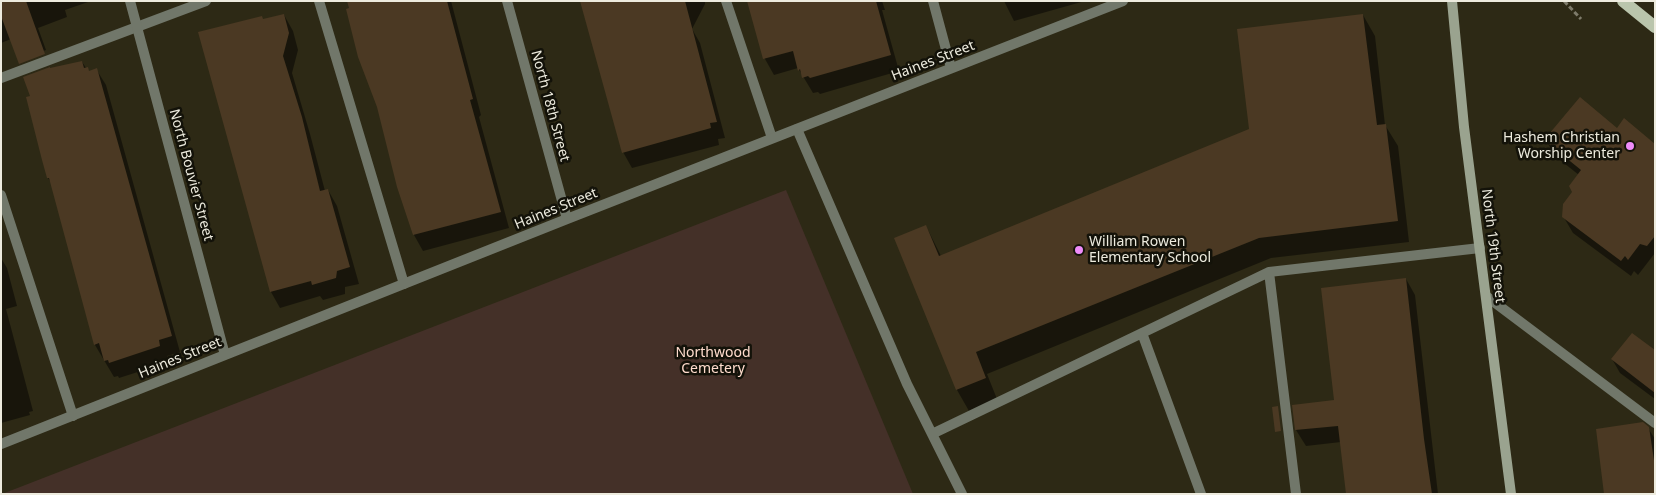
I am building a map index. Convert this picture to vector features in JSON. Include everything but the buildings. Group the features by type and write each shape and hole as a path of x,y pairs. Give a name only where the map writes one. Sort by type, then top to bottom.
{"main road":[{"path":"1623,1 1655,27"}],"street":[{"name":"North Bouvier Street","path":"130,1 225,355"},
{"path":"1,78 206,1"},
{"path":"319,1 404,284"},
{"name":"North 18th Street","path":"507,1 567,219"},
{"path":"726,1 772,138"},
{"path":"933,1 952,68"},
{"name":"Haines Street","path":"1,444 797,128 1123,1"},
{"name":"North 19th Street","path":"1452,1 1464,127 1511,494"},
{"path":"797,128 903,375 962,494"},
{"path":"1,195 73,416"},
{"path":"932,434 1269,272 1480,248"},
{"path":"1269,272 1296,494"},
{"path":"1486,296 1655,423"},
{"path":"1142,333 1201,494"}],"path":[{"path":"1564,1 1581,19"}],"green space":[{"name":"Northwood Cemetery","path":"786,190 913,494 2,494"}],"place":[{"name":"Hashem Christian Worship Center","path":"1630,146"},
{"name":"William Rowen Elementary School","path":"1079,250"}]}
